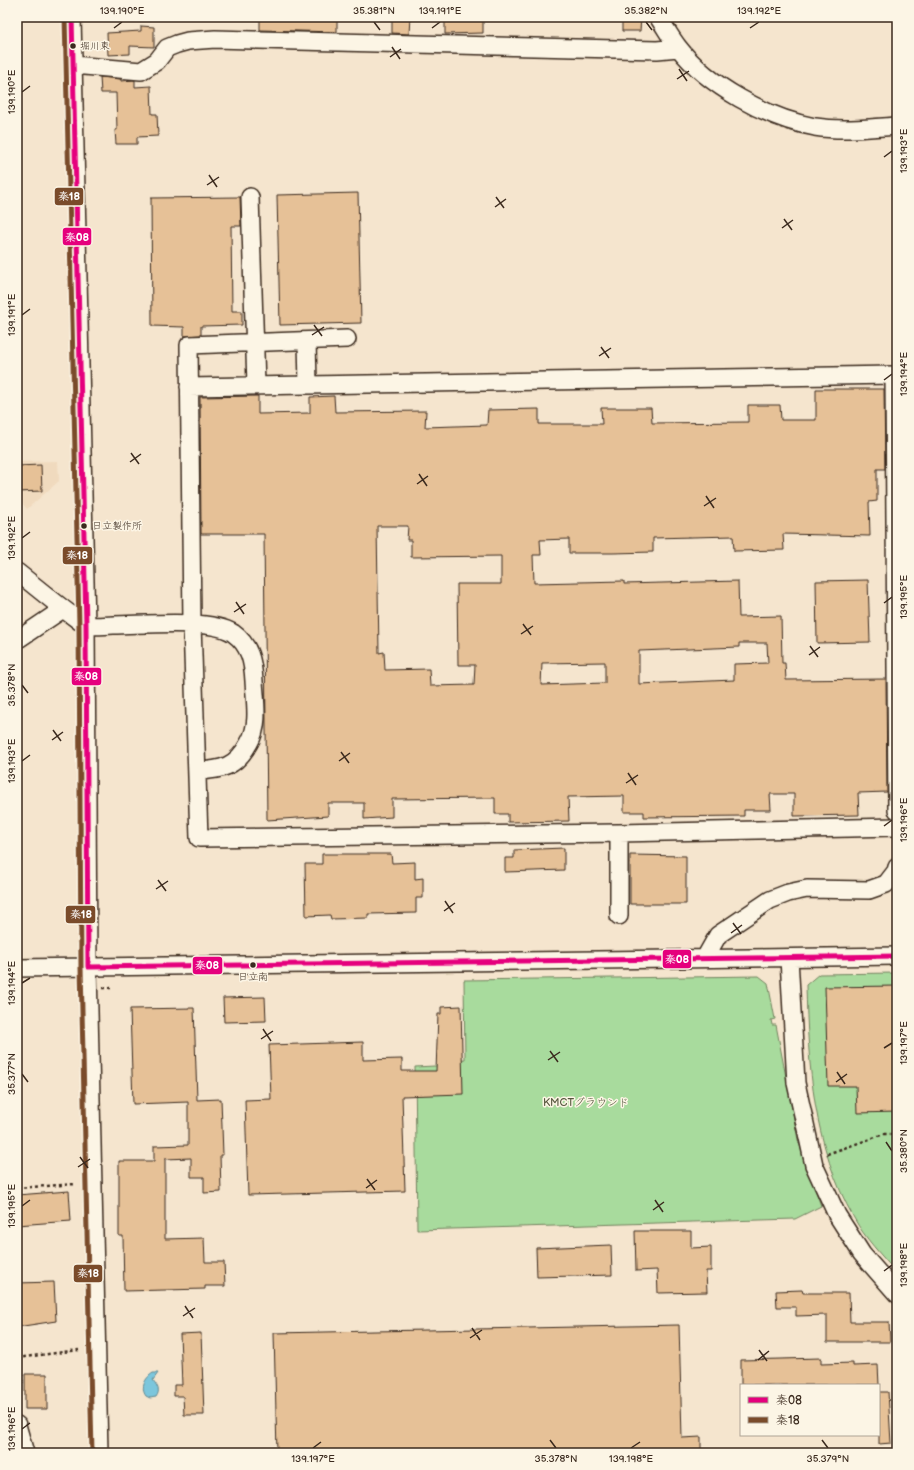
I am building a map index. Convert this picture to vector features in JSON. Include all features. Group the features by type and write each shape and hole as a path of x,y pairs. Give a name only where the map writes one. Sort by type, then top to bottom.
{"street":[{"path":"72,17 86,625 88,966 99,1453"},
{"path":"658,17 678,48 706,75 732,94 759,108 787,119 815,126 853,129 897,126"},
{"path":"73,65 141,71 157,61 167,48 188,40 215,39 657,50 678,48"},
{"path":"250,198 256,385"},
{"path":"347,339 189,345 192,624 199,838 619,833 897,827"},
{"path":"307,341 308,384"},
{"path":"190,387 894,375 897,810"},
{"path":"17,572 63,609 86,625 192,624 222,628 242,641 249,652 253,663 256,722 251,740 244,752 236,761 220,769 197,771"},
{"path":"17,640 63,609"},
{"path":"619,833 619,916"},
{"path":"705,958 718,935 770,900 788,893 808,889 869,890 886,884 896,871 897,867"},
{"path":"17,968 897,956"},
{"path":"789,958 796,1083 814,1165 837,1215 862,1254 897,1294"},
{"path":"17,1425 25,1453"}],"path":[{"path":"103,988 112,988"},
{"path":"824,1154 884,1134 897,1134"},
{"path":"17,1188 76,1184"},
{"path":"17,1358 79,1350"}],"shaded area":[{"path":"58,461 59,481 27,509 17,497 17,462"}],"green space":[{"path":"897,973 897,1273 858,1225 840,1191 829,1163 815,1105 811,1075 806,985 819,974"},
{"name":"KMCTグラウンド","path":"759,976 768,983 775,1019 771,1020 772,1025 776,1025 798,1140 821,1206 795,1219 417,1230 415,1067 454,1065 454,1060 465,1059 464,980"}],"water":[{"path":"153,1373 158,1373 153,1380 158,1388 158,1392 156,1397 150,1398 144,1393 143,1387 146,1380"}],"building":[{"path":"260,17 337,17 337,32 260,30"},
{"path":"392,17 410,17 409,34 392,33"},
{"path":"445,17 483,17 483,33 445,34"},
{"path":"622,17 641,17 640,31 622,31"},
{"path":"141,26 154,27 154,47 130,46 130,54 108,55 107,33 141,31"},
{"path":"100,77 121,79 121,81 135,80 135,87 151,86 152,114 157,114 158,136 137,137 137,144 116,144 116,93 101,93"},
{"path":"358,193 361,323 280,325 277,195"},
{"path":"240,197 241,226 231,226 232,311 242,311 242,325 201,326 201,335 184,336 184,327 152,326 151,198"},
{"path":"816,389 884,389 885,469 877,469 877,501 869,502 870,536 783,534 784,550 734,551 733,536 653,538 653,552 613,553 569,553 569,539 540,540 541,555 533,555 534,583 624,581 624,584 738,581 739,617 781,616 782,663 785,663 786,680 886,679 887,792 858,793 859,815 794,816 794,794 770,794 771,810 744,810 744,816 644,817 644,812 624,812 624,796 568,797 569,821 508,822 508,814 495,814 495,798 392,799 392,817 364,819 364,803 328,803 328,816 267,820 264,534 201,534 200,397 258,396 258,414 310,413 310,397 334,396 335,412 426,411 425,427 487,425 488,410 539,409 539,424 602,424 601,408 651,408 652,423 748,422 748,405 780,405 781,420 816,420","holes":["377,526 408,526 407,540 411,540 411,557 501,556 501,584 457,584 458,665 475,665 474,685 430,686 429,669 385,670 384,652 379,653","739,643 767,643 768,663 734,664 734,680 639,684 639,651 739,647","605,662 605,683 541,685 542,663"]},
{"path":"41,465 42,491 17,492 17,466"},
{"path":"868,580 870,642 817,643 816,581"},
{"path":"564,848 564,870 505,872 505,858 514,858 514,850"},
{"path":"322,854 391,854 392,863 415,862 415,879 423,878 423,898 416,898 416,913 368,914 368,918 331,919 330,915 306,916 305,864 322,864"},
{"path":"630,855 686,856 686,904 630,904"},
{"path":"897,986 897,1112 857,1113 856,1086 828,1086 825,987"},
{"path":"265,997 266,1021 224,1022 223,998"},
{"path":"461,1006 463,1094 402,1096 405,1191 248,1195 245,1100 271,1099 269,1045 363,1042 363,1060 402,1059 402,1071 436,1071 438,1014 441,1014 441,1007"},
{"path":"194,1008 197,1100 221,1099 223,1155 220,1155 221,1192 204,1193 204,1177 191,1177 191,1158 165,1159 165,1239 204,1238 205,1262 224,1262 225,1286 205,1286 205,1289 124,1291 123,1236 119,1236 119,1161 154,1161 154,1146 188,1145 188,1102 133,1104 130,1009"},
{"path":"69,1191 71,1221 17,1225 17,1195"},
{"path":"635,1231 691,1231 691,1248 711,1247 711,1271 706,1271 707,1292 658,1293 657,1270 636,1271"},
{"path":"611,1245 612,1275 537,1277 536,1248"},
{"path":"54,1282 56,1321 17,1327 17,1283"},
{"path":"802,1290 803,1293 849,1293 850,1322 889,1322 890,1342 827,1342 827,1315 796,1316 796,1307 777,1307 776,1291"},
{"path":"679,1325 682,1438 701,1437 701,1453 277,1453 274,1333"},
{"path":"201,1333 204,1415 184,1415 183,1396 174,1396 174,1385 182,1385 180,1334"},
{"path":"821,1358 821,1364 853,1363 853,1366 878,1365 879,1384 741,1384 741,1360"},
{"path":"25,1374 47,1374 47,1409 25,1409"},
{"path":"880,1392 888,1392 891,1443 879,1444"}],"transit line":[{"name":"秦18","path":"65,17 79,625 81,967 92,1453"},
{"name":"秦08","path":"72,17 86,625 88,967 897,956"}],"place":[{"name":"堀川東","path":"73,46"},
{"name":"日立製作所","path":"84,526"},
{"name":"日立南","path":"253,965"}]}
